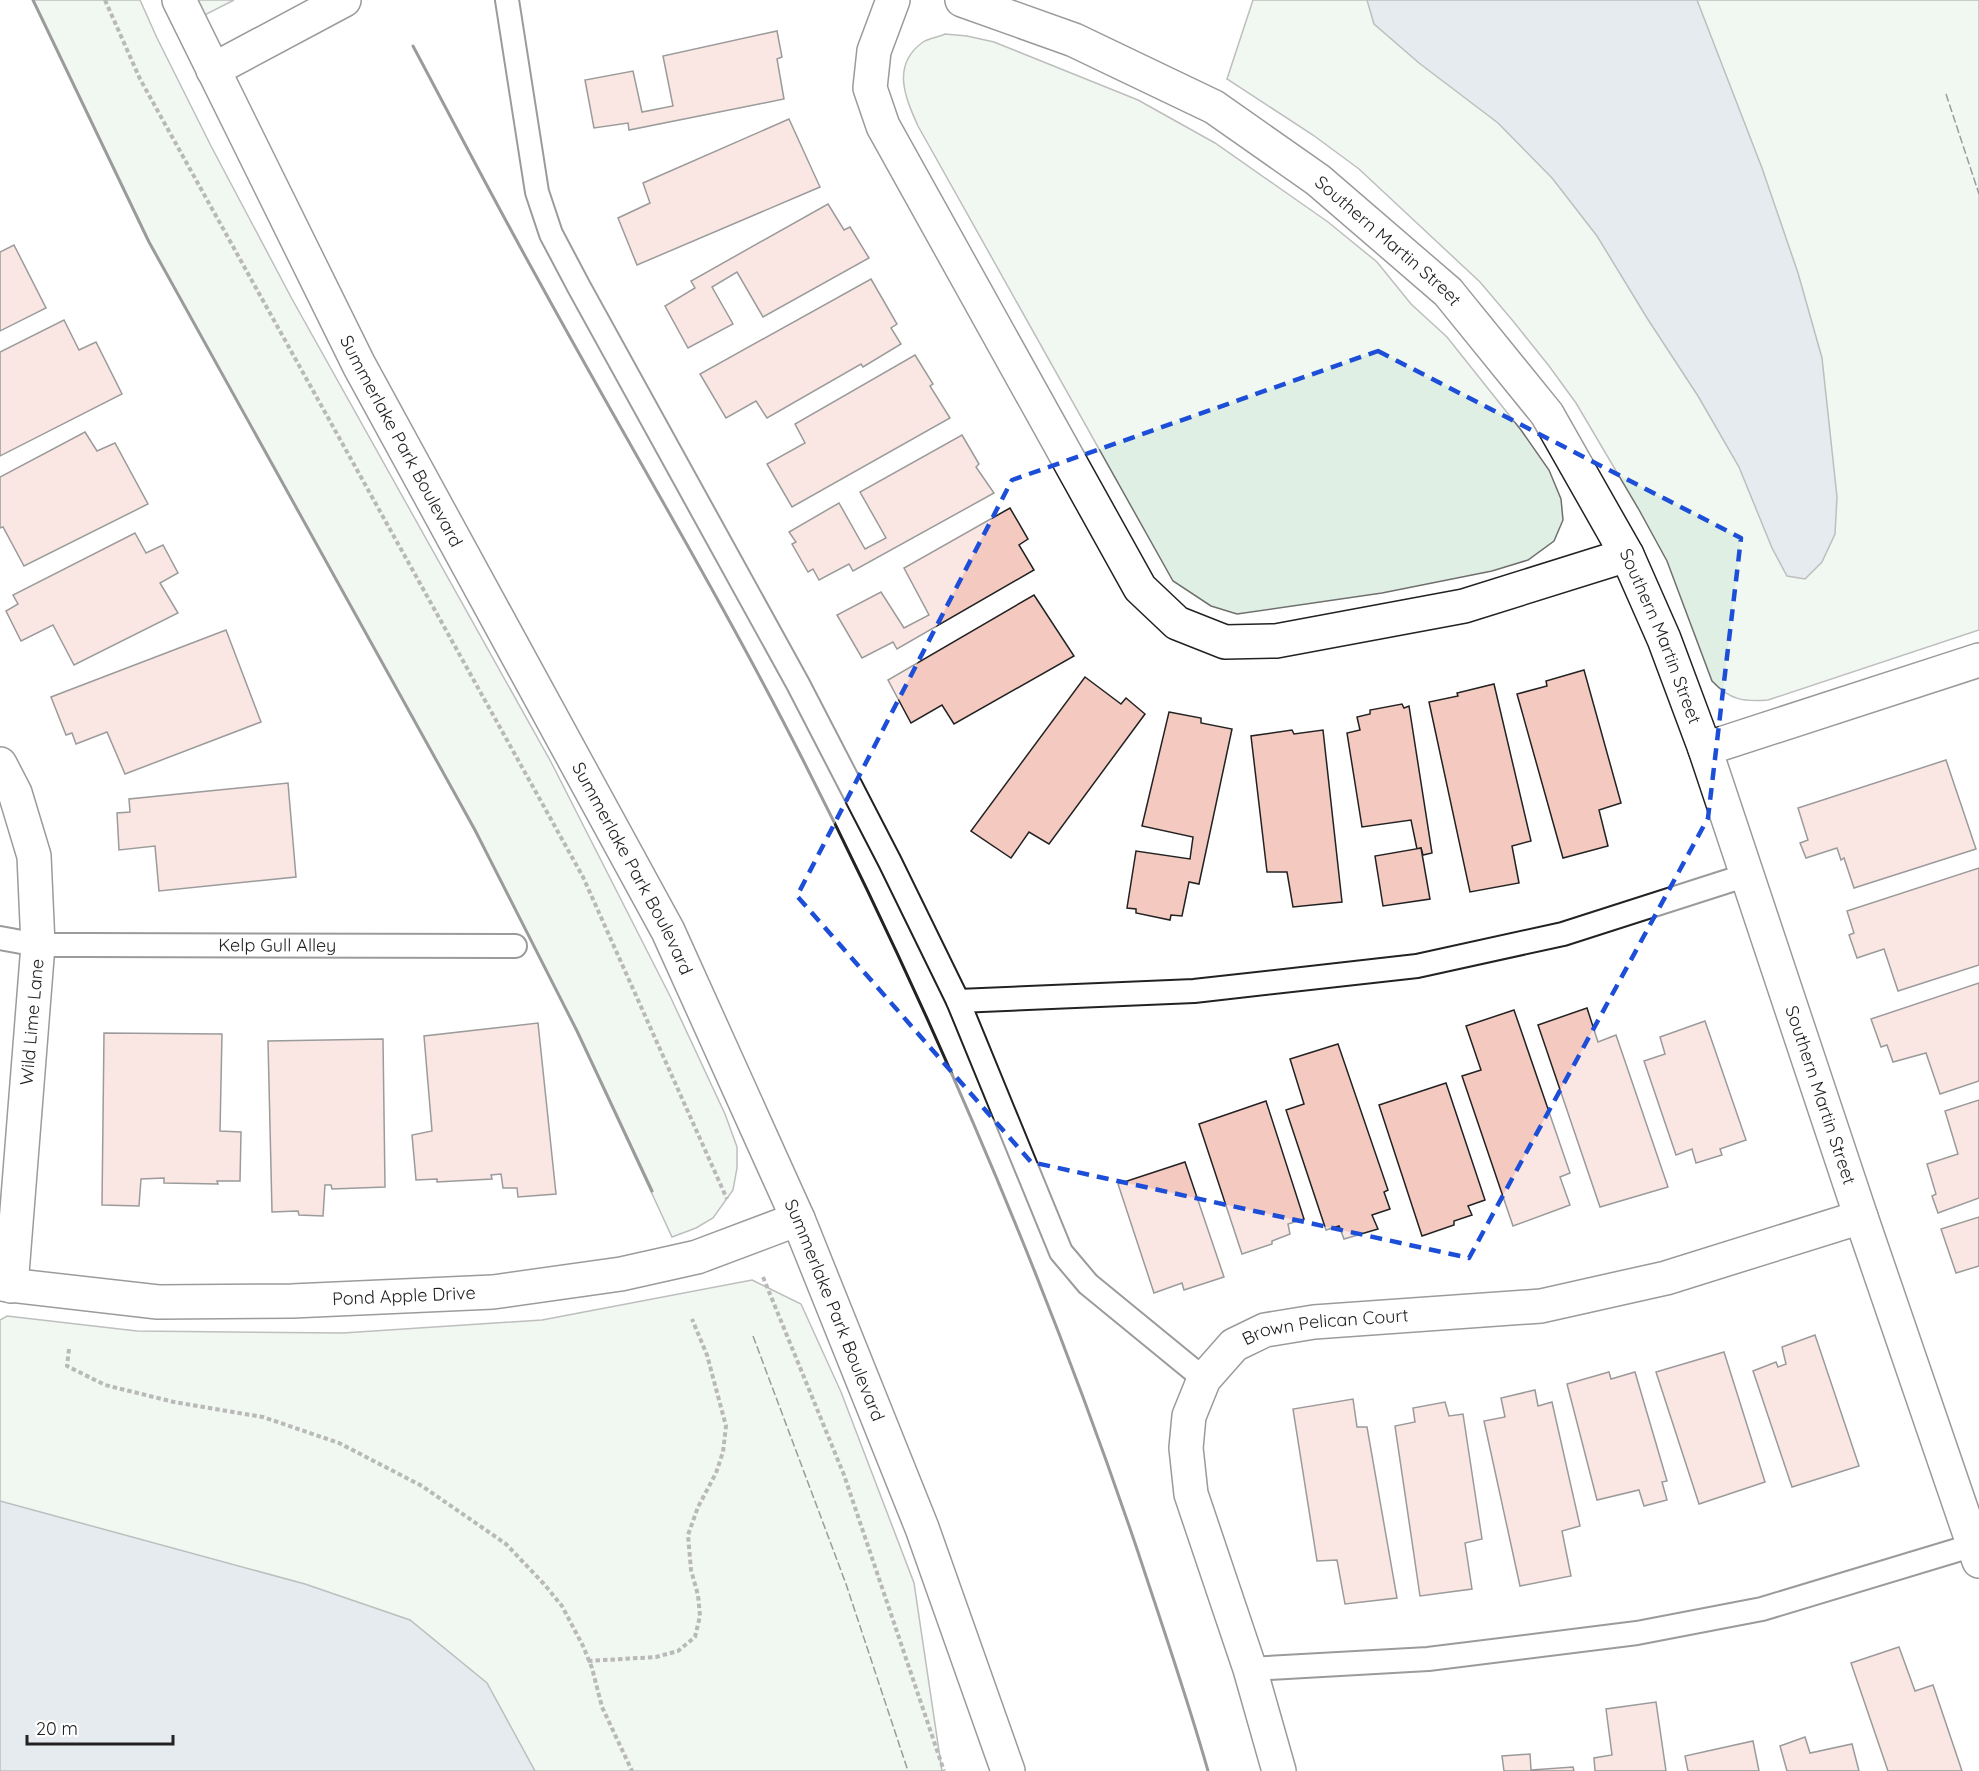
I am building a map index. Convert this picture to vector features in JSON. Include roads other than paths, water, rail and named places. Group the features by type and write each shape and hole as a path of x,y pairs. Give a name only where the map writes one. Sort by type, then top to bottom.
{"street":[{"name":"Summerlake Park Boulevard","path":"179,0 359,365 668,931 798,1219 922,1528 1008,1771"},
{"path":"213,70 344,0"},
{"path":"893,0 874,51 870,88 883,126 1140,588 1177,622 1225,642 1276,641 1464,606 1627,555"},
{"name":"Southern Martin Street","path":"962,0 1074,40 1214,107 1318,180 1448,292 1547,414 1627,555 1664,639 1705,749 1976,1553"},
{"path":"1705,749 1979,660"},
{"name":"Wild Lime Lane","path":"0,764 15,793 34,856 38,945 6,1285"},
{"name":"Brown Pelican Court","path":"1279,1771 1250,1670 1191,1494 1186,1448 1189,1416 1204,1379 1234,1345 1265,1330 1314,1322 1541,1306 1666,1278 1861,1217"},
{"name":"Pond Apple Drive","path":"6,1285 158,1302 292,1301 493,1292 621,1274 697,1257 798,1219"}],"lane":[{"path":"507,0 537,192 552,234 798,684 890,862 958,1001 1061,1252 1088,1284 1204,1379"},
{"path":"958,1001 1194,991 1417,966 1563,934 1747,875"},
{"name":"Kelp Gull Alley","path":"0,938 38,945 515,946"},
{"path":"1250,1670 1428,1659 1637,1633 1762,1609 1976,1553"}]}
